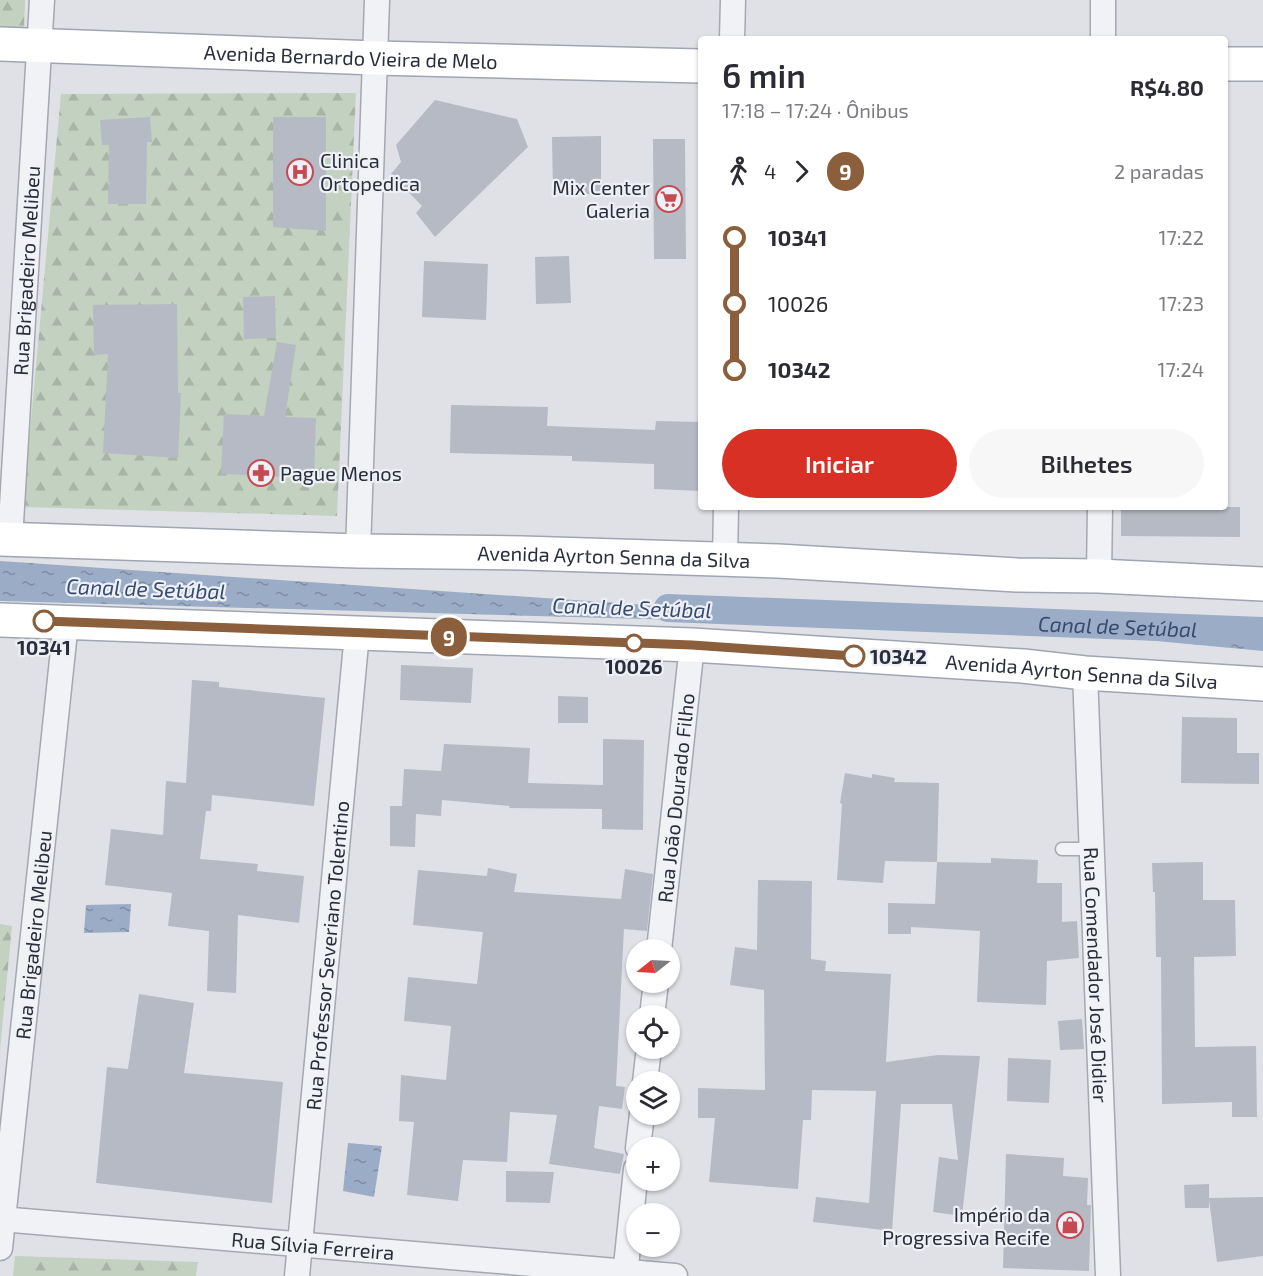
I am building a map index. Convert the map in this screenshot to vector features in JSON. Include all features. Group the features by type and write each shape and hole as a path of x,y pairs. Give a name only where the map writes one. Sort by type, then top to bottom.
{"main road":[{"name":"Avenida Bernardo Vieira de Melo","path":"0,44 376,58 698,66"},
{"path":"1228,64 1263,64"},
{"name":"Avenida Ayrton Senna da Silva","path":"5,539 358,551 778,561 1017,575 1099,576 1263,584"},
{"name":"Avenida Ayrton Senna da Silva","path":"0,620 692,645 1263,684"}],"street":[{"name":"Rua Brigadeiro Melibeu","path":"5,539 42,0"},
{"path":"358,551 377,0"},
{"path":"732,36 733,0"},
{"path":"1103,0 1103,36"},
{"path":"725,560 726,510"},
{"path":"1099,576 1100,510"},
{"name":"Rua Brigadeiro Melibeu","path":"0,1248 1,1219 66,622"},
{"name":"Rua Professor Severiano Tolentino","path":"297,1276 357,633"},
{"name":"Rua João Dourado Filho","path":"660,939 692,645"},
{"name":"Rua Comendador José Didier","path":"1086,673 1108,1276"},
{"path":"625,1274 634,1191"},
{"name":"Rua Sílvia Ferreira","path":"1,1219 625,1274 675,1276"}],"lane":[{"path":"1062,849 1091,849"}],"green space":[{"path":"0,0 25,0 24,29 0,27"},
{"path":"356,93 337,516 23,507 61,94"},
{"path":"0,924 12,926 0,1050"},
{"path":"15,1256 198,1262 196,1276 13,1276"}],"water":[{"path":"0,561 706,609 1263,636 1263,651 1039,630 0,601"},
{"path":"131,904 129,932 84,933 86,905"},
{"path":"348,1143 382,1146 374,1197 343,1191"}],"building":[{"path":"435,100 517,119 528,147 435,237 416,213 422,206 391,174 401,162 396,145"},
{"path":"150,117 152,142 147,142 146,204 108,204 109,145 102,145 100,120"},
{"name":"Clinica Ortopedica","path":"273,117 326,117 326,231 273,227"},
{"path":"601,136 601,194 553,194 552,137"},
{"name":"Mix Center Galeria","path":"653,139 685,139 686,259 654,259"},
{"path":"569,256 571,303 536,304 535,257"},
{"path":"424,261 488,264 486,320 422,317"},
{"path":"275,296 276,338 244,339 243,297"},
{"path":"177,304 178,393 181,393 178,458 103,453 108,354 94,355 93,305"},
{"path":"277,342 296,345 285,417 316,418 314,478 221,474 224,414 264,416"},
{"path":"451,405 548,407 547,426 655,430 656,421 698,422 698,491 654,489 654,464 572,461 572,456 450,453"},
{"path":"1228,507 1240,507 1240,537 1121,536 1121,510 1228,510"},
{"path":"401,665 473,668 471,703 400,700"},
{"path":"192,680 219,682 219,687 325,698 314,806 212,795 211,811 206,811 200,859 258,864 257,871 304,876 299,923 238,915 236,993 207,991 209,931 168,926 172,893 105,885 111,829 163,835 166,781 186,783"},
{"path":"558,696 588,697 588,723 558,723"},
{"path":"1182,717 1237,718 1237,753 1259,753 1259,784 1181,783"},
{"path":"603,739 644,740 643,830 602,829 602,809 509,808 510,806 442,800 441,816 416,814 415,847 390,846 390,806 402,806 404,769 441,771 444,744 530,748 528,783 603,785"},
{"path":"845,773 872,778 872,774 895,778 894,782 939,783 937,862 885,861 883,883 837,880 842,804 840,803"},
{"path":"991,858 1038,860 1037,883 1062,883 1062,922 1077,921 1079,958 1047,961 1046,1005 977,1002 980,931 911,927 911,934 888,934 888,903 935,904 937,862 991,863"},
{"path":"1203,862 1203,900 1235,900 1236,956 1194,957 1195,1047 1256,1046 1257,1117 1232,1117 1232,1102 1162,1104 1161,957 1156,957 1152,863"},
{"path":"488,868 517,874 514,892 621,899 625,869 653,874 647,931 624,929 616,1086 625,1087 622,1109 599,1106 594,1148 624,1154 620,1174 549,1164 557,1115 510,1112 507,1162 463,1160 458,1201 407,1195 414,1122 399,1121 401,1075 446,1080 451,1026 404,1021 408,977 477,984 483,932 413,925 418,870 487,876"},
{"path":"758,880 812,881 811,959 826,961 825,971 891,974 886,1062 938,1055 980,1056 962,1216 933,1212 939,1157 958,1160 952,1104 901,1104 892,1231 813,1222 816,1197 869,1203 876,1091 812,1090 811,1120 803,1120 798,1189 709,1182 715,1118 698,1118 698,1088 765,1090 764,990 730,985 735,947 757,950"},
{"path":"139,994 194,1003 184,1073 283,1082 272,1203 96,1183 107,1067 128,1069"},
{"path":"1082,1019 1084,1049 1060,1050 1058,1021"},
{"path":"1008,1058 1051,1060 1049,1103 1007,1101"},
{"path":"1006,1154 1064,1158 1063,1176 1088,1178 1087,1205 1091,1205 1089,1271 1003,1268"},
{"path":"506,1171 554,1172 550,1203 506,1202"},
{"path":"1209,1184 1209,1198 1263,1197 1263,1256 1217,1262 1209,1199 1209,1208 1185,1208 1184,1185"}],"waterway":[{"name":"Canal de Setúbal","path":"668,608 1263,631"}],"bus line":[{"name":"9","path":"44,621 692,645 854,656"}],"place":[{"name":"Clinica Ortopedica","path":"300,172"},
{"name":"Mix Center Galeria","path":"669,199"},
{"name":"Pague Menos","path":"261,473"},
{"name":"10341","path":"44,621"},
{"name":"10026","path":"634,643"},
{"name":"10342","path":"854,656"},
{"name":"Império da Progressiva Recife","path":"1070,1225"}]}
